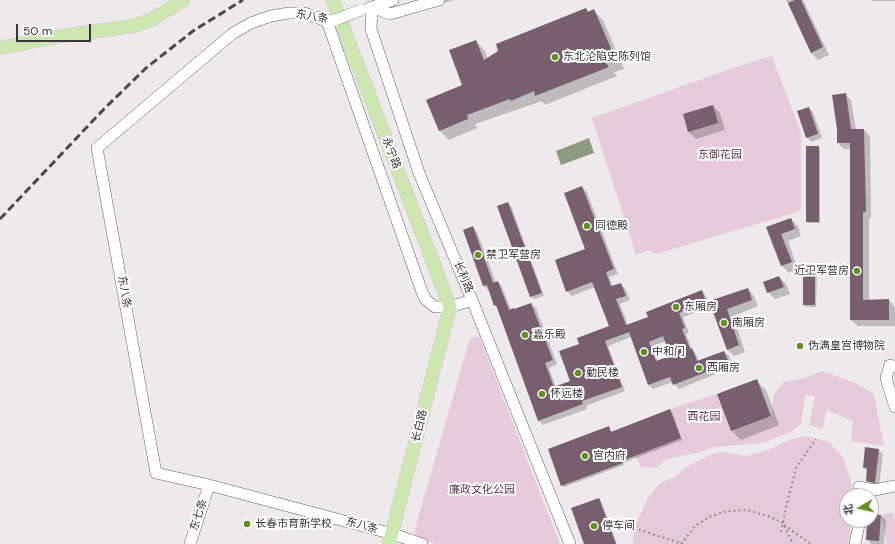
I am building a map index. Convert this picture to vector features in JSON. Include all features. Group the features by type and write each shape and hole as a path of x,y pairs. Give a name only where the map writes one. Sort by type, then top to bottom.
{"main road":[{"path":"0,48 61,36 133,26 153,19 183,0"},
{"name":"永宁路","path":"333,0 450,307"},
{"name":"长白路","path":"391,539 450,307"}],"street":[{"name":"东八条","path":"393,0 331,21 304,13 289,13 271,16 251,23 232,34 97,148 156,473 209,485 391,539 422,544"},
{"path":"366,8 390,14 439,0"},
{"name":"长利路","path":"366,8 371,29 419,173 472,300 570,544"},
{"path":"331,21 422,292 426,300 434,307 450,307 472,300"},
{"path":"893,366 890,380 895,407"},
{"name":"东七条","path":"190,544 209,485"},
{"path":"879,489 895,486"},
{"path":"855,544 858,528"}],"path":[{"path":"781,532 796,468 816,438"},
{"path":"634,528 682,544 695,526 709,517 727,511 747,510 768,516 783,524 811,544"},
{"path":"783,524 793,544"}],"green space":[{"name":"东御花园","path":"772,56 801,133 801,211 656,254 648,250 636,255 592,118 739,66"},
{"name":"廉政文化公园","path":"479,336 560,544 436,544 419,538 414,532 470,338"},
{"name":"西花园","path":"822,371 853,382 874,394 884,446 851,441 853,421 827,410 822,429 809,425 815,397 805,394 801,423 791,432 763,443 714,447 696,453 667,459 656,468 641,467 635,456 680,438 670,409 717,394 731,431 771,416 774,394 784,382 802,379"},
{"path":"806,436 829,442 843,457 852,488 839,488 839,528 851,528 848,544 633,544 634,528 648,498 660,483 674,477 688,466 708,456 721,452 746,456 768,450 790,440"},
{"path":"893,512 895,522 895,544 887,544 881,515"}],"shaded area":[{"path":"589,138 594,153 561,165 556,151"}],"building":[{"path":"795,0 801,0 823,47 811,53 788,3"},
{"name":"东北沦陷史陈列馆","path":"586,8 588,12 594,9 616,60 606,63 609,67 535,96 534,91 511,101 510,99 467,115 468,119 439,131 426,100 462,85 449,50 476,40 484,60 498,51 496,44"},
{"path":"846,93 851,129 864,129 866,212 863,212 863,300 889,299 889,320 850,320 850,143 837,143 837,129 832,95"},
{"path":"713,105 718,123 688,132 683,114"},
{"path":"809,107 818,134 806,138 797,111"},
{"path":"806,146 819,146 819,222 806,222"},
{"path":"582,186 614,269 606,272 611,286 621,283 626,296 616,299 626,325 648,317 646,312 702,290 706,302 679,313 685,328 682,329 690,349 692,348 697,361 724,351 729,363 673,385 670,377 648,385 629,332 605,341 622,387 582,401 583,404 538,421 496,305 494,306 487,285 483,286 463,230 473,226 493,283 498,281 509,310 531,303 553,360 545,363 554,387 570,381 559,351 579,344 577,338 609,326 592,282 566,292 555,260 585,249 564,193","holes":["663,336 670,356 656,361 649,342"]},
{"path":"508,202 542,293 530,297 497,206"},
{"path":"791,218 795,229 781,234 792,262 781,266 766,227"},
{"path":"806,265 815,265 815,305 803,305 803,269 806,268"},
{"path":"779,276 784,287 767,293 763,282"},
{"name":"南厢房","path":"748,288 752,300 727,309 739,345 727,350 709,301"},
{"path":"757,379 771,416 731,431 717,394"},
{"path":"670,409 681,438 622,461 623,463 561,486 548,449 609,426 611,432"},
{"path":"865,447 879,449 876,483 866,481 867,468 863,468"},
{"name":"停车间","path":"599,498 616,544 584,544 571,508"},
{"path":"879,515 881,515 879,541 866,540 867,528 879,528"}],"railway":[{"path":"0,219 104,109 146,68 193,31 243,0"}],"place":[{"name":"东北沦陷史陈列馆","path":"555,57"},
{"name":"同德殿","path":"587,226"},
{"name":"禁卫军营房","path":"478,255"},
{"name":"近卫军营房","path":"857,271"},
{"name":"东厢房","path":"676,307"},
{"name":"南厢房","path":"724,323"},
{"name":"嘉乐殿","path":"525,335"},
{"name":"伪满皇宫博物院","path":"800,346"},
{"name":"中和门","path":"644,352"},
{"name":"西厢房","path":"699,368"},
{"name":"勤民楼","path":"578,373"},
{"name":"怀远楼","path":"542,394"},
{"name":"宫内府","path":"585,456"},
{"name":"长春市育新学校","path":"247,524"},
{"name":"停车间","path":"594,526"}]}
